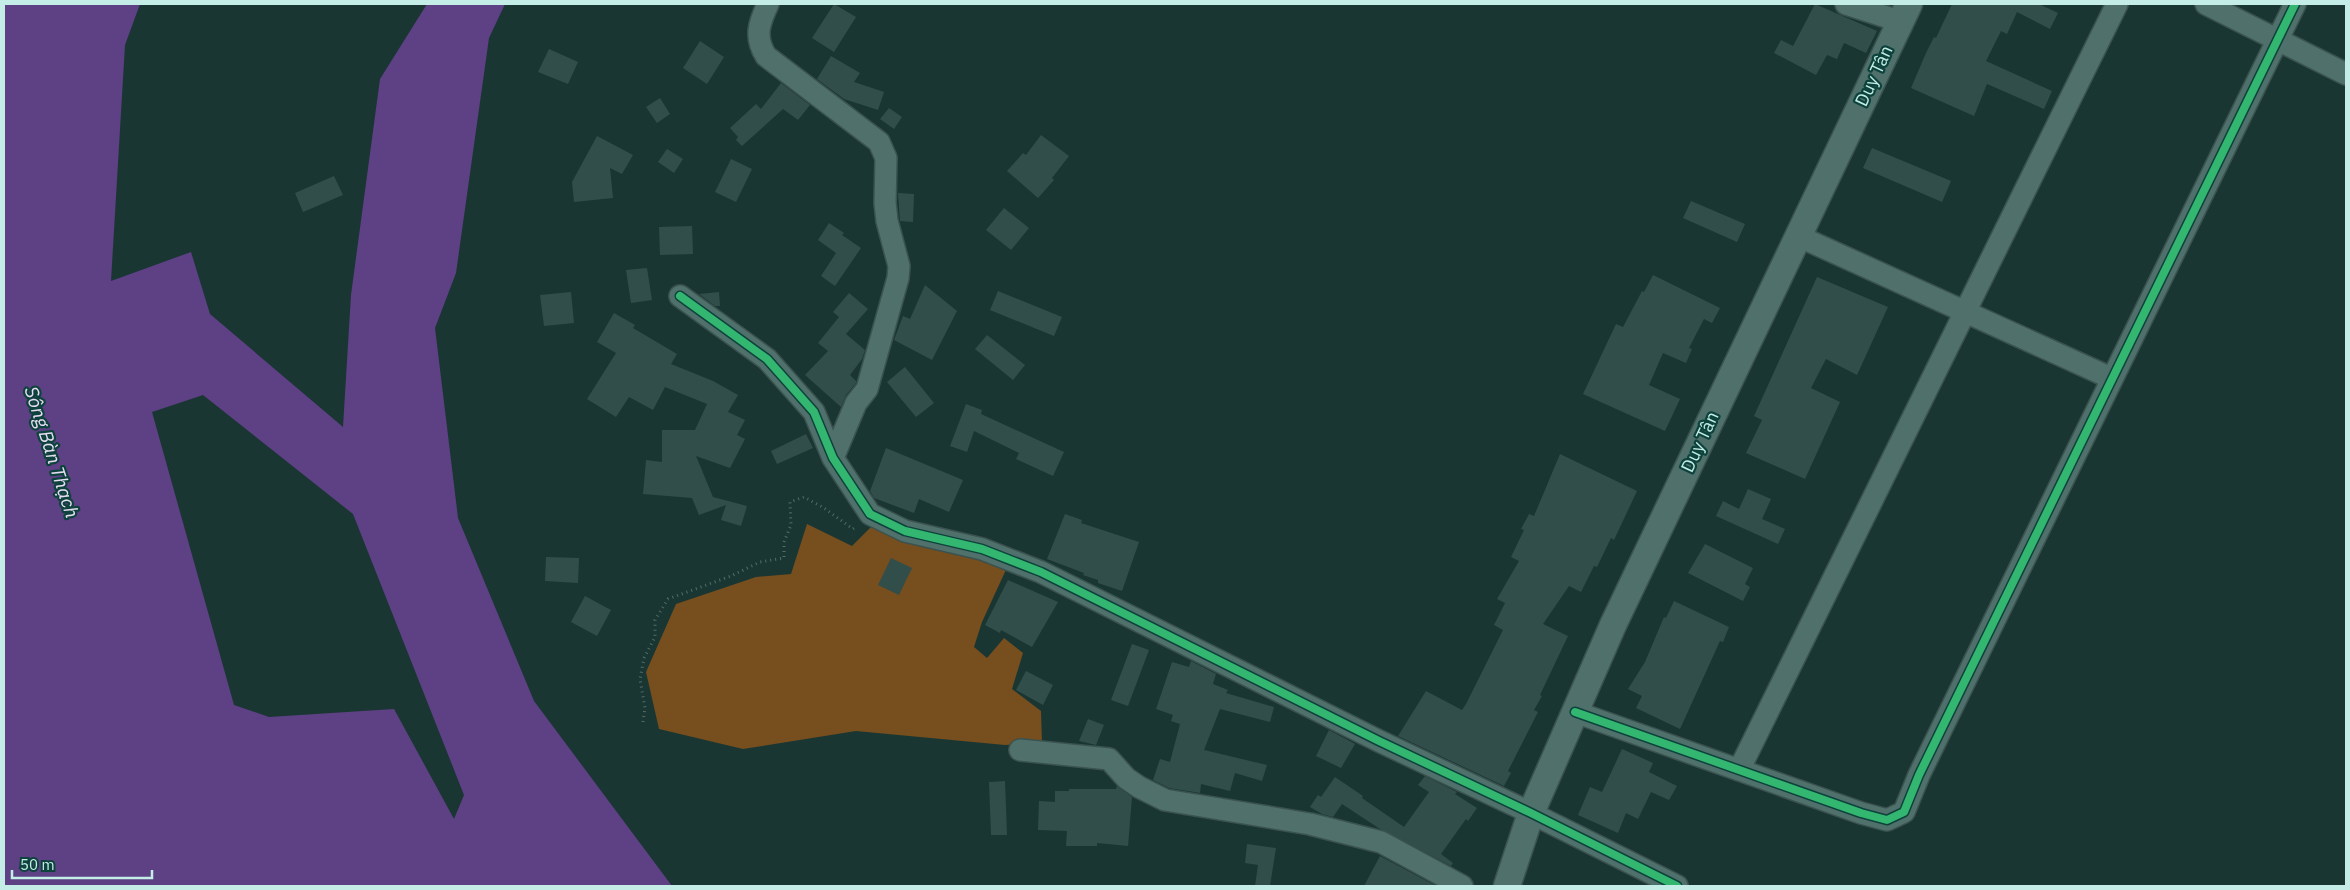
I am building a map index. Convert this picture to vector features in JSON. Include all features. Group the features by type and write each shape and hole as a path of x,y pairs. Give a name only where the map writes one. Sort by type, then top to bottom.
{"street":[{"path":"768,4 758,25 757,36 766,56 879,142 886,158 885,203 887,221 897,252 898,278 867,389 856,403 833,458"},
{"path":"1846,4 1904,12"},
{"path":"1739,770 1964,311 2118,4"},
{"path":"2206,4 2346,74"},
{"path":"1575,712 1869,815 1886,820 1904,812 1919,775 2276,39 2295,4"},
{"name":"Duy Tân","path":"1507,886 1531,812 1613,625 1904,12"},
{"path":"1798,236 2112,378"},
{"path":"680,296 767,359 814,412 833,458 870,514 905,531 982,549 1041,572 1379,741 1531,812 1678,886"},
{"path":"1020,750 1109,759 1126,778 1165,800 1310,824 1381,842 1462,886"}],"path":[{"path":"643,722 645,708 640,679 644,658 655,637 655,620 668,599 732,576 760,562 784,558 784,542 791,525 790,502 804,497 824,508 853,529 870,514"}],"shaded area":[{"path":"875,523 1010,561 982,622 974,647 987,658 1004,638 1023,653 1012,689 1041,711 1042,743 1005,745 856,731 743,749 659,729 646,672 676,604 756,577 791,574 807,524 852,546"}],"water":[{"name":"Sông Bàn Thạch","path":"4,4 140,4 125,45 111,281 191,252 210,314 343,427 351,295 380,79 427,4 505,4 489,38 456,273 435,328 458,518 534,701 672,886 4,886","holes":["203,395 353,514 464,795 454,819 394,709 269,717 234,705 152,412"]}],"building":[{"path":"834,4 856,17 834,52 812,38"},
{"path":"1815,4 1877,31 1866,53 1844,43 1837,59 1827,55 1816,75 1774,53 1781,40 1793,46"},
{"path":"1952,4 2039,4 2058,13 2050,29 2017,12 2007,34 2001,31 1986,61 2052,91 2044,109 1987,84 1974,116 1911,88 1926,53 1934,37 1936,38"},
{"path":"700,41 724,57 707,84 683,68"},
{"path":"549,49 578,62 568,84 538,72"},
{"path":"831,56 860,73 854,82 884,92 878,110 844,99 817,79"},
{"path":"781,83 810,105 798,120 783,109 742,146 736,140 738,137 730,128 756,104 761,109"},
{"path":"660,98 670,114 657,123 646,107"},
{"path":"889,108 902,117 894,129 880,119"},
{"path":"1041,135 1069,156 1052,178 1054,180 1038,198 1007,171 1023,153 1026,155"},
{"path":"597,136 633,155 622,174 610,168 613,198 574,202 572,182"},
{"path":"1872,148 1951,181 1942,202 1863,168"},
{"path":"667,149 683,159 674,173 658,162"},
{"path":"731,159 752,169 736,202 715,192"},
{"path":"334,176 343,195 303,212 295,193"},
{"path":"898,193 914,194 913,222 900,221"},
{"path":"1691,201 1745,224 1737,242 1683,218"},
{"path":"1004,208 1029,228 1011,250 986,230"},
{"path":"829,223 861,248 835,286 821,276 836,253 818,240"},
{"path":"692,226 693,254 660,255 659,227"},
{"path":"647,268 652,300 631,303 626,270"},
{"path":"1653,275 1720,308 1712,323 1704,319 1689,348 1692,349 1686,363 1663,353 1649,385 1680,399 1665,431 1583,394 1616,324 1623,327 1642,291 1644,292"},
{"path":"1817,277 1888,307 1857,375 1826,359 1811,388 1840,402 1805,479 1746,453 1762,420 1754,416"},
{"path":"925,285 957,311 932,360 894,340 903,316 910,319"},
{"path":"998,291 1062,317 1054,336 990,310"},
{"path":"571,292 574,323 544,326 540,295"},
{"path":"719,292 720,306 715,306 699,294"},
{"path":"849,293 868,309 846,334 865,350 862,359 850,375 856,383 846,395 841,407 805,375 828,351 818,343 839,317 833,312"},
{"path":"614,313 635,325 633,328 677,354 671,364 713,381 738,395 728,412 745,420 737,435 745,439 730,468 696,456 713,497 747,506 741,526 721,520 726,505 699,515 692,498 643,494 646,460 662,462 662,430 695,430 707,404 665,387 653,410 629,397 616,417 587,399 616,353 597,342"},
{"path":"987,335 1025,365 1013,380 975,349"},
{"path":"905,367 934,403 916,417 887,382"},
{"path":"966,404 982,410 981,414 1064,452 1053,476 1016,459 1019,453 974,431 967,452 950,446"},
{"path":"806,434 813,448 777,464 771,451"},
{"path":"886,448 963,480 949,512 919,499 914,513 874,498 870,491"},
{"path":"1560,454 1637,491 1614,540 1611,538 1597,567 1594,566 1581,592 1569,586 1543,624 1568,636 1540,695 1542,696 1534,710 1538,712 1508,771 1511,773 1504,786 1398,736 1426,691 1462,710 1466,704 1503,630 1494,625 1505,603 1497,599 1519,561 1511,557 1524,530 1521,529 1529,514 1534,516"},
{"path":"1748,489 1771,499 1762,519 1785,529 1778,544 1716,516 1723,501 1739,509"},
{"path":"1065,514 1082,520 1081,523 1139,542 1122,591 1098,583 1098,580 1083,575 1084,573 1047,559"},
{"path":"1705,544 1753,568 1745,584 1750,587 1743,601 1688,573"},
{"path":"546,557 579,558 578,583 545,581"},
{"path":"891,558 912,568 899,595 878,585"},
{"path":"1008,580 1058,602 1032,647 1001,630 1000,633 985,625"},
{"path":"585,596 611,610 597,636 571,622"},
{"path":"1674,601 1729,627 1723,642 1720,641 1680,729 1636,708 1642,696 1628,689 1645,662 1664,617 1666,618"},
{"path":"1132,644 1149,650 1128,706 1111,700"},
{"path":"1191,661 1216,674 1213,684 1228,690 1226,693 1274,707 1270,722 1220,709 1204,750 1267,765 1262,781 1235,773 1230,791 1201,784 1200,793 1169,788 1153,780 1160,759 1170,762 1180,724 1171,721 1173,715 1156,709 1172,662 1189,667"},
{"path":"1026,671 1053,685 1043,705 1016,690"},
{"path":"1088,719 1104,725 1096,745 1079,741"},
{"path":"1329,730 1355,744 1341,768 1316,756"},
{"path":"1622,749 1653,763 1649,772 1677,786 1669,800 1651,792 1638,819 1626,813 1618,833 1578,815 1590,787 1602,792"},
{"path":"1425,776 1457,792 1455,794 1477,808 1468,821 1466,819 1441,854 1453,863 1451,866 1380,829 1342,804 1333,817 1322,814 1310,807 1318,795 1321,797 1335,777 1404,827 1429,792 1418,785"},
{"path":"1005,781 1007,835 991,835 989,782"},
{"path":"1117,786 1132,797 1128,846 1097,843 1097,846 1066,846 1067,831 1038,830 1039,801 1055,802 1055,791 1069,791 1069,789 1116,789"},
{"path":"1247,844 1276,848 1270,886 1255,886 1258,865 1245,863"},
{"path":"1380,856 1436,886 1364,886"}],"cycle path":[{"path":"1575,712 1861,813 1887,820 1904,812 1919,775 2295,4"},
{"path":"680,296 767,359 814,412 833,458 870,514 905,531 982,549 1041,572 1379,741 1531,813 1677,886"}]}
